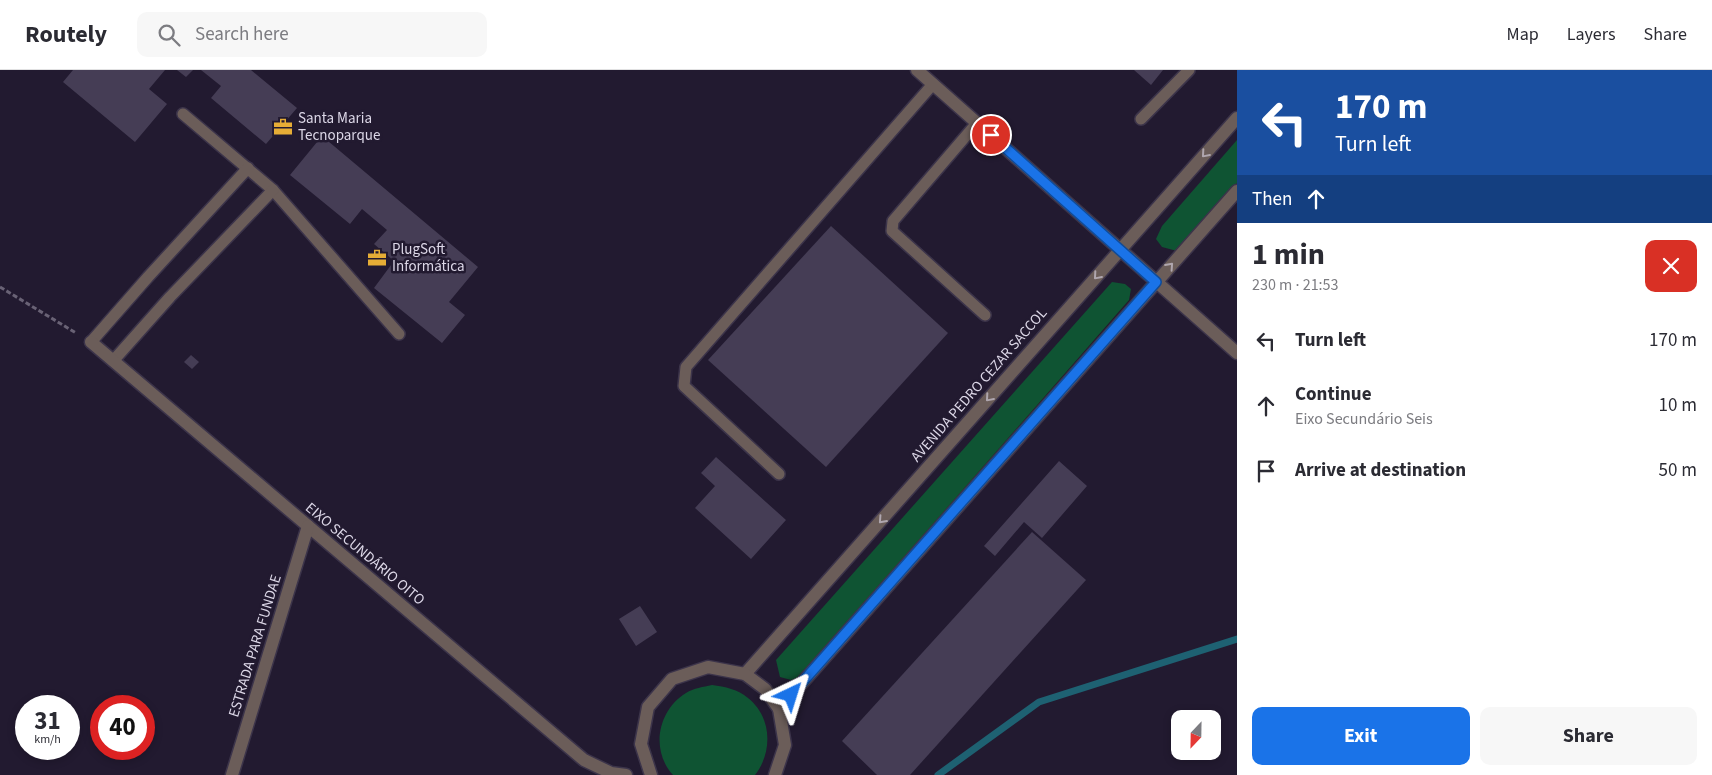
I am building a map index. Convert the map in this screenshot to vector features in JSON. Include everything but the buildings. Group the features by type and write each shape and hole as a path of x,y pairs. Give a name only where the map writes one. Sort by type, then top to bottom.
{"street":[{"path":"917,70 1237,353"},
{"name":"AVENIDA PEDRO CEZAR SACCOL","path":"745,674 1237,118"},
{"path":"779,709 1237,191"},
{"name":"EIXO SECUNDÁRIO OITO","path":"91,342 584,760 611,773 626,775"},
{"name":"ESTRADA PARA FUNDAE","path":"232,775 308,526"},
{"path":"651,775 640,744 648,707 672,679 708,667 745,674 765,689 779,709 785,744 775,775"}],"lane":[{"path":"1141,119 1189,70"},
{"path":"779,474 684,386 686,367 932,84"},
{"path":"184,114 273,190 399,334"},
{"path":"977,123 893,221 892,231 985,316"},
{"path":"91,342 248,168"},
{"path":"113,361 170,297 273,190"}],"path":[{"path":"0,287 91,342"}],"green space":[{"path":"1237,140 1237,183 1177,251 1162,247 1156,239 1162,226"},
{"path":"1112,282 1125,284 1131,289 1129,300 800,676 791,680 780,677 776,660"},
{"path":"712,685 740,692 756,706 762,715 766,725 767,746 761,766 755,775 673,775 666,765 661,754 660,731 669,709 676,700 686,693"}],"waterway":[{"path":"938,775 1039,702 1237,639"}],"place":[{"name":"Santa Maria Tecnoparque","path":"283,127"},
{"name":"PlugSoft Informática","path":"377,258"}],"route":[{"path":"791,695 1156,282 991,135"}]}
